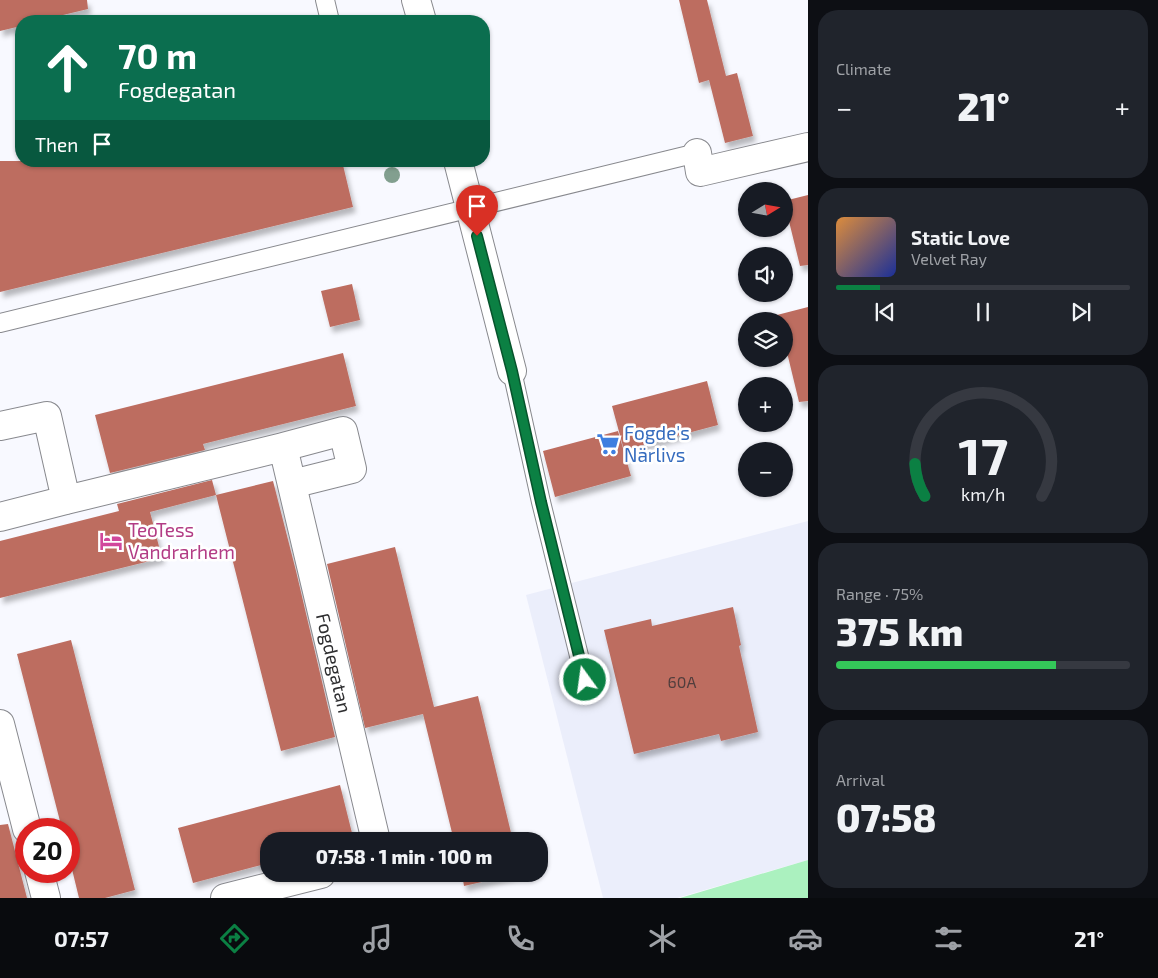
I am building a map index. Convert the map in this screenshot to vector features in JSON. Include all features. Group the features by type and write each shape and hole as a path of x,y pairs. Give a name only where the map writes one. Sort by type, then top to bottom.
{"street":[{"path":"416,0 420,15"},
{"path":"697,154 700,172 808,147"},
{"path":"460,167 512,371"},
{"path":"0,426 47,416 66,500"},
{"path":"0,517 283,447 343,430 352,469 292,484"},
{"name":"Fogdegatan","path":"283,447 374,832"},
{"path":"0,724 9,795 21,818"},
{"path":"226,898 289,882"},
{"path":"42,883 46,898"}],"lane":[{"path":"325,0 329,15"},
{"path":"0,324 697,154"},
{"path":"512,371 541,502 585,680"}],"shaded area":[{"path":"808,521 808,860 677,898 603,898 526,595"}],"green space":[{"path":"808,860 808,898 680,898"}],"building":[{"path":"0,0 87,0 88,9 63,15 15,15 15,27 0,31"},
{"path":"679,0 707,0 726,76 737,73 753,136 725,143 709,80 699,83"},
{"path":"0,161 15,161 15,167 343,167 353,207 0,292"},
{"path":"808,195 808,265 800,266 793,237 793,199"},
{"path":"352,284 360,320 330,327 321,291"},
{"path":"808,307 808,401 799,402 791,367 793,367 793,312 789,312"},
{"path":"343,353 356,406 203,444 205,450 110,473 95,415"},
{"path":"707,381 718,425 624,450 612,406"},
{"path":"618,431 631,476 555,497 543,451"},
{"path":"212,480 216,495 150,512 162,558 0,598 0,541 119,511 117,504"},
{"path":"273,481 335,737 281,751 216,495"},
{"path":"395,547 434,707 478,696 511,832 452,832 423,714 365,728 327,564"},
{"path":"733,607 741,645 739,646 758,732 721,741 719,734 634,754 604,630 651,619 652,626"},
{"path":"71,640 135,890 105,898 79,898 75,883 80,883 80,818 59,818 17,654"},
{"path":"340,785 352,832 260,832 260,865 193,883 178,828"},
{"path":"8,824 15,851 15,883 23,883 27,898 0,898 0,825"},
{"path":"463,882 482,882 464,886"}],"place":[{"name":"Fogde's Närlivs","path":"608,444"},
{"name":"TeoTess Vandrarhem","path":"111,541"}],"route":[{"path":"477,236 512,371 541,502 585,680"}]}
